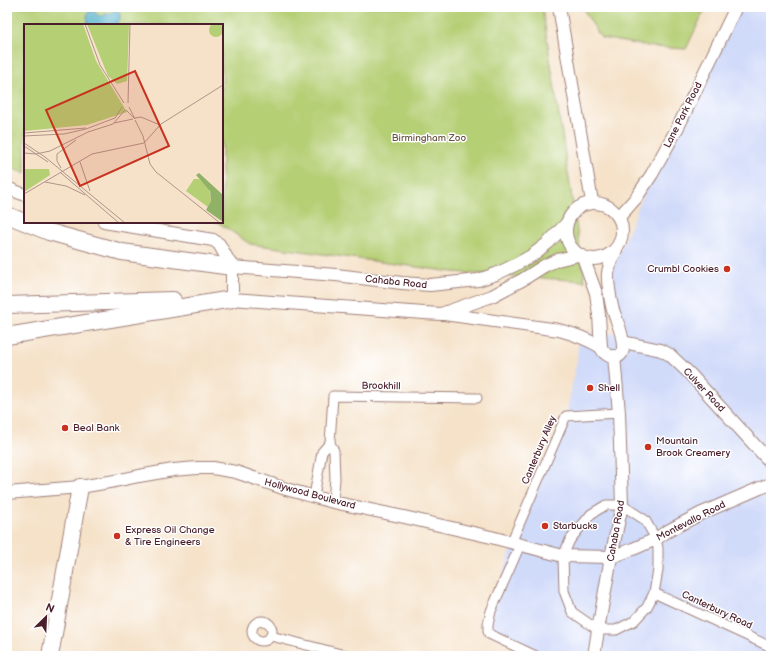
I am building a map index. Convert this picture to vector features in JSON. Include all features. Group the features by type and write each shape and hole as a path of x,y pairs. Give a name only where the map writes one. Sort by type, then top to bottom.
{"highway":[{"path":"7,215 24,222"},
{"path":"27,223 49,232 122,252 232,267"},
{"path":"7,305 232,299"},
{"path":"7,336 232,299"},
{"path":"50,656 80,487"}],"street":[{"path":"559,7 592,202 604,204 610,207 619,217 622,224 622,237 609,269 608,276 613,310 620,327 623,342 623,352 621,355 606,355 603,352 601,347 600,316 596,293 580,256 573,250 566,238 566,224"},
{"name":"Lane Park Road","path":"619,217 636,198 652,174 679,125 736,7"},
{"path":"7,188 24,195"},
{"name":"Cahaba Road","path":"232,267 336,275 430,285 478,280 496,274 531,256 548,243 566,224 572,212 583,204 592,202"},
{"path":"110,223 212,240 219,244 232,267 232,299 441,314 559,330 587,339 601,347"},
{"path":"441,314 497,294 557,260 580,256 591,259 605,258 616,250"},
{"name":"Culver Road","path":"623,342 661,350 670,355 690,374 771,463"},
{"name":"Cahaba Road","path":"594,656 611,557 622,505 619,413 614,356"},
{"name":"Brookhill","path":"334,502 334,451 330,443 333,396 477,398"},
{"name":"Canterbury Alley","path":"536,656 489,634 488,625 491,611 515,544 566,416 619,413"},
{"name":"Brookhill","path":"314,496 322,452 330,443"},
{"name":"Hollywood Boulevard","path":"7,493 80,487 172,470 213,468 236,472 286,489 334,502 491,537 563,556 611,557"},
{"name":"Montevallo Road","path":"611,557 656,539 700,514 771,484"},
{"path":"606,505 622,505 645,520 656,539 658,548 658,570 654,593 647,607 634,621 616,630 598,630 572,612 564,591 563,556 570,540 591,514 606,505"},
{"name":"Canterbury Road","path":"654,593 771,647"},
{"path":"271,636 348,656"}],"shaded area":[{"path":"735,7 771,7 771,656 536,656 489,634 491,611 513,544 566,416 577,360 579,333 618,333 610,275 652,174"}],"green space":[{"name":"Birmingham Zoo","path":"7,7 542,7 585,281 453,272 250,244 219,223 223,223 223,24 24,24 24,173 7,167"},
{"path":"582,7 706,7 686,49 653,47 601,38"}],"water":[{"path":"90,9 100,16 116,10 120,13 120,20 116,24 88,24 87,15"}],"place":[{"name":"Crumbl Cookies","path":"727,269"},
{"name":"Shell","path":"590,388"},
{"name":"Beal Bank","path":"65,428"},
{"name":"Mountain Brook Creamery","path":"648,447"},
{"name":"Starbucks","path":"545,526"},
{"name":"Express Oil Change & Tire Engineers","path":"117,536"}]}
